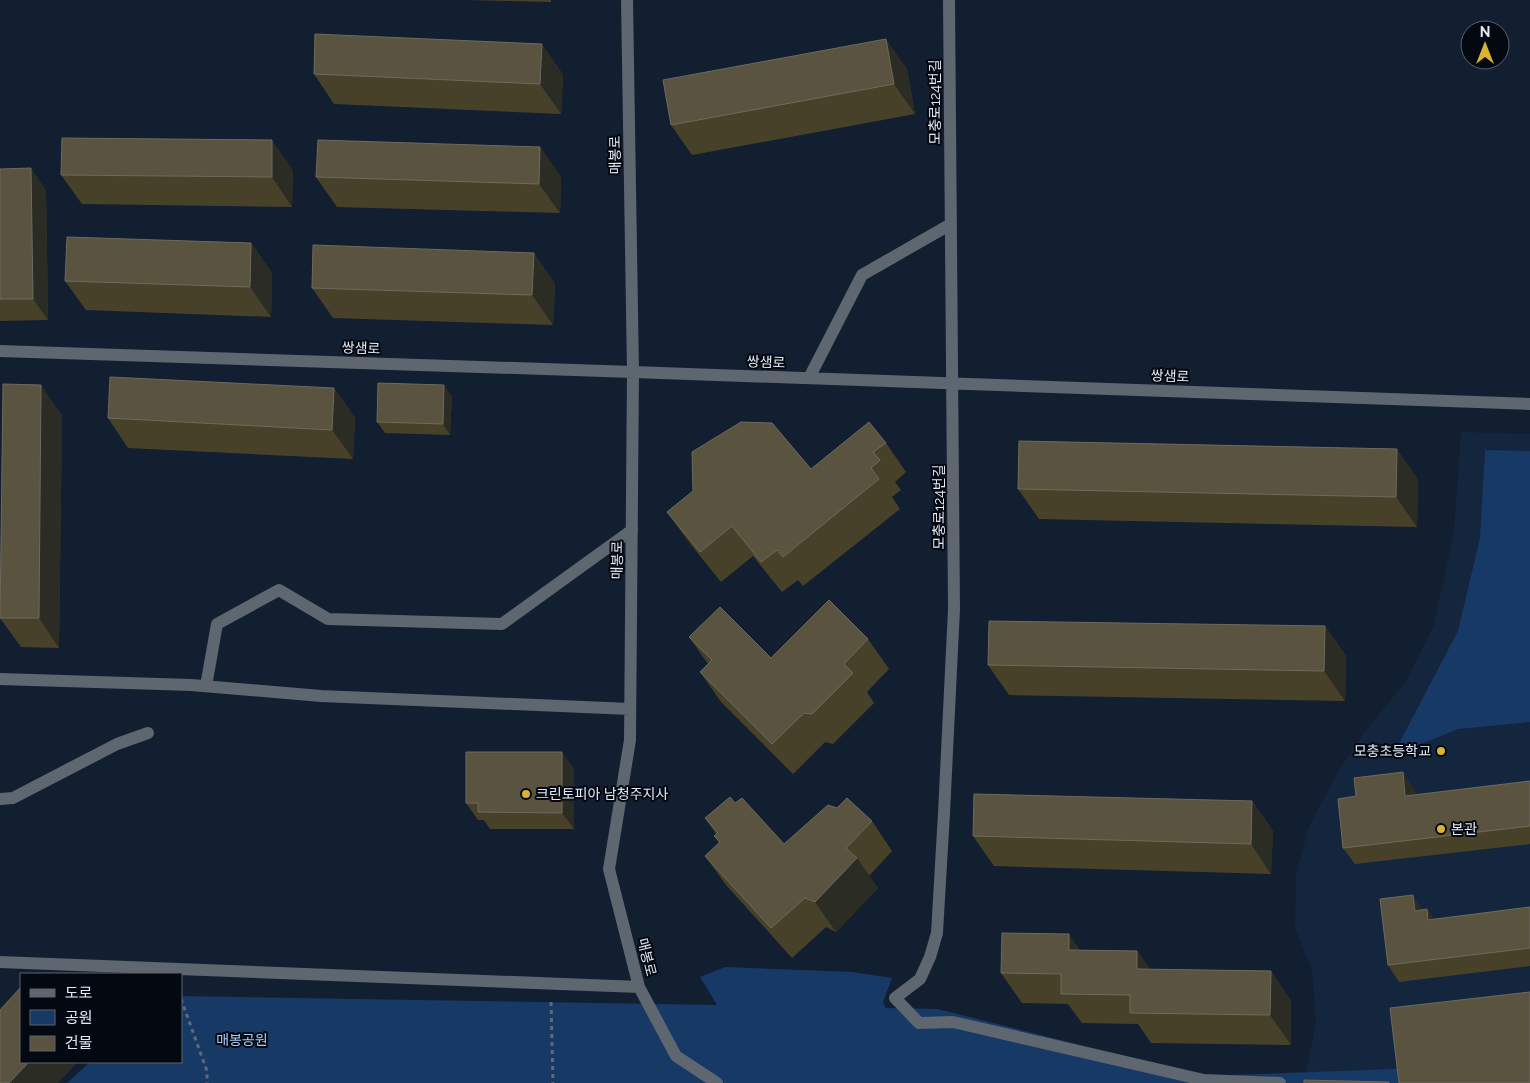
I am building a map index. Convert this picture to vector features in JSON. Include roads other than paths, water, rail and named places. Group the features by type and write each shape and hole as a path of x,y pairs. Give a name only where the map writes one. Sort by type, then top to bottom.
{"street":[{"name":"매봉로","path":"627,0 633,372 630,740 609,869 639,987 676,1056 717,1083"},
{"name":"모충로124번길","path":"950,0 954,609 937,933 930,957 920,979 895,998 919,1023 953,1022 1204,1080 1280,1083"},
{"path":"809,378 862,275 951,224"},
{"name":"쌍샘로","path":"0,351 1530,404"},
{"path":"206,686 217,624 279,590 328,619 502,624 632,530"},
{"path":"0,679 206,686 321,696 630,709"},
{"path":"0,799 13,798 117,744 148,733"},
{"path":"0,962 639,987"}],"place":[{"name":"모충초등학교","path":"1441,751"},
{"name":"크린토피아 남청주지사","path":"526,794"},
{"name":"본관","path":"1441,829"}],"park label":[{"name":"매봉공원","path":"242,1040"}]}
